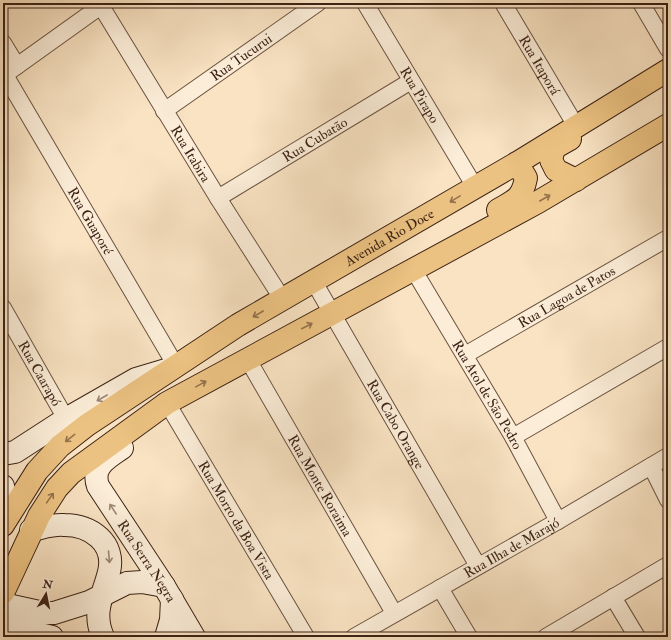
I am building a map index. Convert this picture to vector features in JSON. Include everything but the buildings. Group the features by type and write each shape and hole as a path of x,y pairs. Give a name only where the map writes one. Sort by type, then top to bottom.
{"main road":[{"name":"Avenida Rio Doce","path":"3,523 37,471 60,446 113,408 238,325 517,163 666,72"},
{"path":"576,180 556,170 551,160 554,148 649,91 666,72"},
{"path":"3,593 31,530 48,501 71,473 161,407 247,358 333,313 576,180 668,125"},
{"path":"433,258 442,242 516,200 524,190 526,178 517,163"},
{"path":"3,454 15,452 66,419 136,379 176,366"},
{"name":"Rua Serra Negra","path":"161,407 144,431 99,467 96,476 98,486 168,593 194,637"},
{"path":"3,486 5,500 3,523"},
{"path":"31,530 51,526 69,525 84,528 98,535 106,545 110,556 109,572 100,598 99,625 104,637"},
{"path":"3,604 44,613 54,613 100,598 127,583 142,582 168,593 171,620 166,637"},
{"path":"3,625 52,637"}],"street":[{"name":"Rua Tucurui","path":"164,111 318,3"},
{"name":"Rua Pirapo","path":"365,3 410,81 475,187"},
{"name":"Rua Itaporá","path":"503,3 576,126"},
{"path":"641,3 668,49"},
{"name":"Rua Itabira","path":"103,4 164,111 283,300"},
{"path":"8,72 103,4"},
{"name":"Rua Guaporé","path":"3,43 8,72 176,366"},
{"name":"Rua Cubatão","path":"218,198 410,81"},
{"name":"Rua Lagoa de Patos","path":"465,355 668,238"},
{"name":"Rua Atol de São Pedro","path":"413,269 513,437 558,521"},
{"name":"Rua Cabo Orange","path":"314,282 478,566"},
{"name":"Rua Caarapó","path":"3,308 66,419"},
{"path":"513,437 668,347"},
{"name":"Rua Monte Roraima","path":"247,358 394,614"},
{"name":"Rua Morro da Boa Vista","path":"161,407 306,637"},
{"name":"Rua Ilha de Marajó","path":"354,637 558,521 668,456"},
{"path":"651,466 668,500"},
{"path":"546,637 668,565"},
{"path":"440,588 469,637"},
{"path":"614,597 637,637"}]}
